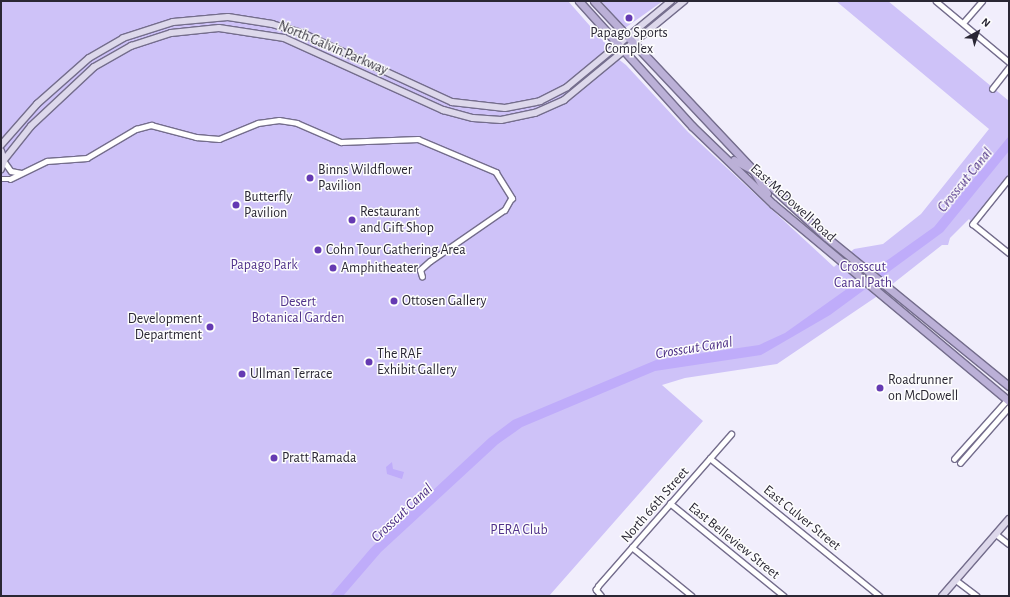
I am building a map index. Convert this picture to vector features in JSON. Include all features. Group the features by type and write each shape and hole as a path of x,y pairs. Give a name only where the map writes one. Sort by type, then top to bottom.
{"main road":[{"name":"East McDowell Road","path":"579,1 707,140 781,211 859,279 998,392 1008,403"},
{"name":"East McDowell Road","path":"594,1 753,170 869,272 1007,385"},
{"name":"North Galvin Parkway","path":"1,144 37,104 85,60 136,32 182,20 228,17 282,26 443,98 484,108 518,107 550,97 618,45 671,1"},
{"name":"North Galvin Parkway","path":"1,169 4,160 27,130 94,67 136,44 182,31 239,29 284,38 443,110 484,119 518,118 558,104 634,44 684,1"},
{"path":"707,140 741,166 753,170 781,211"},
{"path":"1,151 4,160"},
{"path":"998,392 1007,385"},
{"path":"942,596 1009,519"}],"street":[{"path":"936,1 1009,62"},
{"path":"963,23 982,1"},
{"path":"992,89 1009,67"},
{"path":"1,180 53,159 87,158 136,128 152,125 201,138 219,139 266,121 289,121 341,142 368,143 427,141 496,172 509,188 512,198 505,210 430,261 420,270 422,277"},
{"path":"4,160 11,171 21,173"},
{"path":"1009,179 973,224 1009,253"},
{"path":"954,459 1008,403"},
{"path":"960,463 1008,403"},
{"name":"North 66th Street","path":"601,596 596,590 731,434"},
{"name":"East Culver Street","path":"710,458 880,596"},
{"name":"East Belleview Street","path":"670,503 784,596"},
{"path":"996,534 1009,544"},
{"path":"632,547 692,596"},
{"path":"956,580 977,596"}],"green space":[{"name":"Desert Botanical Garden","path":"1,1 568,1 605,43 605,49 626,65 688,132 834,267 854,249 883,244 921,214 989,129 836,1 888,1 1009,101 1009,179 973,224 969,219 950,238 948,245 942,245 876,297 777,364 685,378 662,385 703,421 549,596 1,596"},
{"name":"Papago Sports Complex","path":"601,1 663,1 625,28"}],"shaded area":[{"path":"1009,136 1009,151 943,232 830,315 761,355 655,371 522,427 498,444 381,552 343,596 330,596 371,548 489,438 513,420 656,360 759,345 785,333 934,227"},
{"path":"392,462 393,469 404,472 402,479 387,474 386,467"}],"place":[{"name":"Papago Sports Complex","path":"629,18"},
{"name":"Binns Wildflower Pavilion","path":"310,178"},
{"name":"Butterfly Pavilion","path":"236,205"},
{"name":"Restaurant and Gift Shop","path":"352,220"},
{"name":"Cohn Tour Gathering Area","path":"318,250"},
{"name":"Amphitheater","path":"333,268"},
{"name":"Ottosen Gallery","path":"394,301"},
{"name":"Development Department","path":"210,327"},
{"name":"The RAF Exhibit Gallery","path":"369,362"},
{"name":"Ullman Terrace","path":"242,374"},
{"name":"Roadrunner on McDowell","path":"880,388"},
{"name":"Pratt Ramada","path":"274,458"}],"water label":[{"name":"Crosscut Canal","path":"965,180"},
{"name":"Crosscut Canal","path":"694,348"},
{"name":"Crosscut Canal","path":"402,513"}],"park label":[{"name":"Papago Park","path":"264,265"},
{"name":"Crosscut Canal Path","path":"863,276"},
{"name":"PERA Club","path":"519,530"}]}
